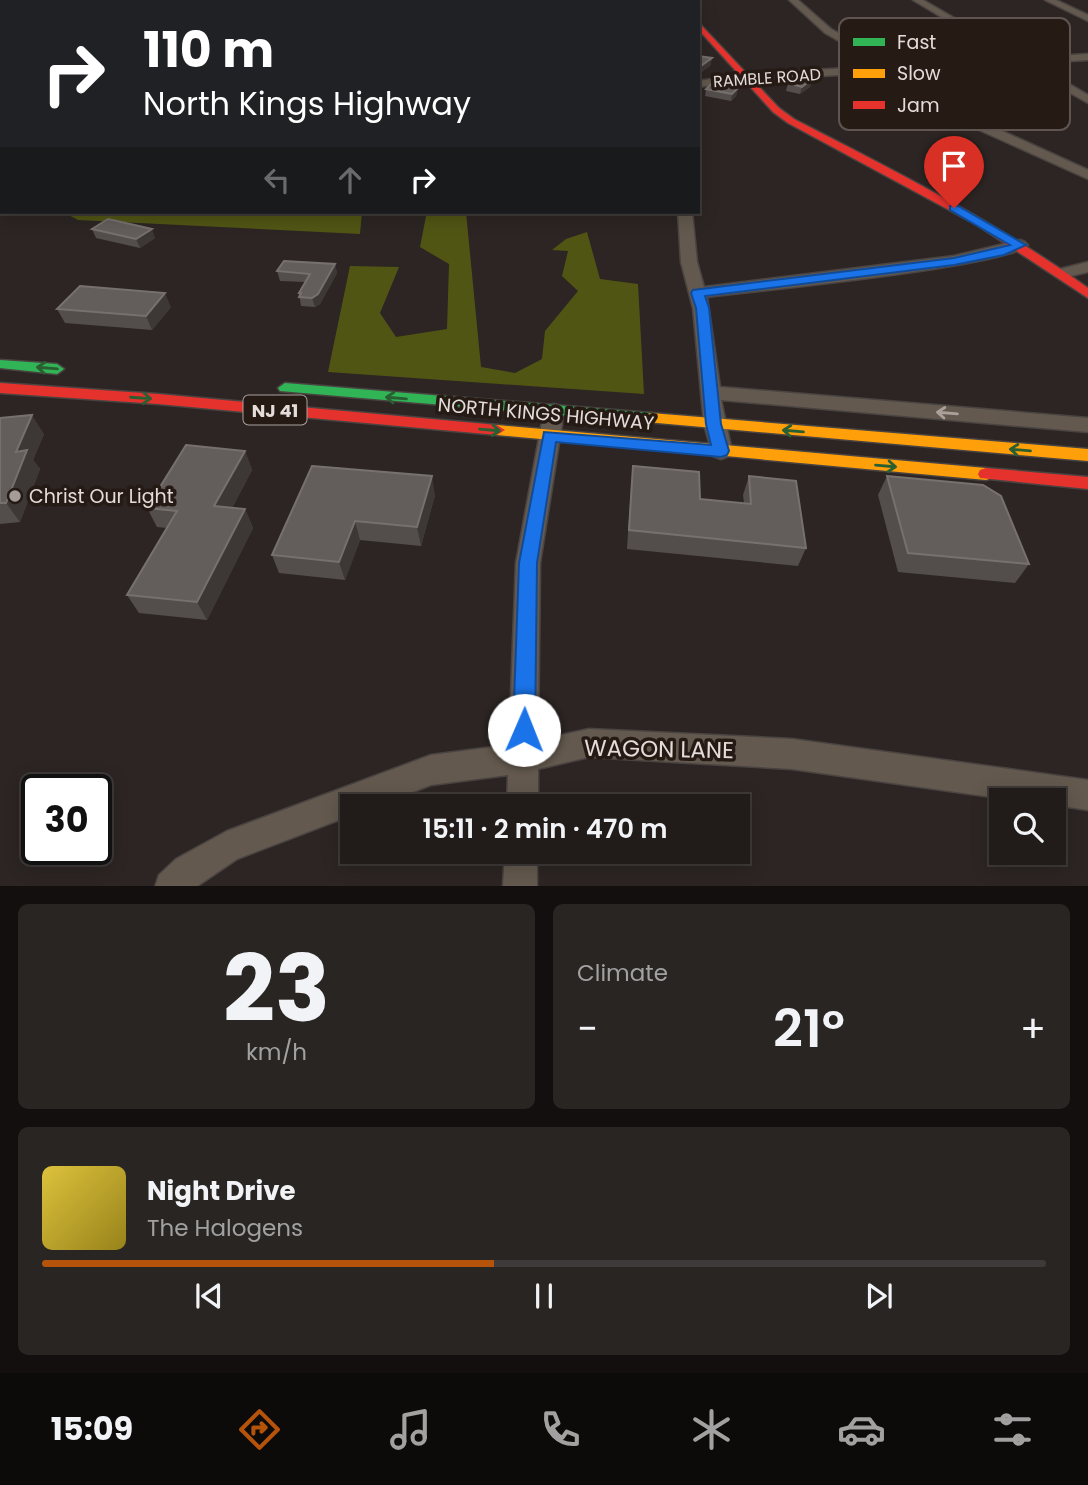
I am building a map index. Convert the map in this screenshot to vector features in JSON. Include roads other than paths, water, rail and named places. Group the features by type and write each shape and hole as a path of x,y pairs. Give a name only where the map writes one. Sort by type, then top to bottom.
{"main road":[{"path":"700,26 776,110 791,121 1020,245 1062,272 1088,294"},
{"path":"0,365 69,370"},
{"name":"NORTH KINGS HIGHWAY","path":"269,387 1088,455"},
{"name":"NORTH KINGS HIGHWAY","path":"0,388 158,399 1088,483"}],"street":[{"path":"793,0 839,38"},
{"path":"917,0 947,18"},
{"path":"1049,0 1088,18"},
{"name":"RAMBLE ROAD","path":"1070,58 1088,57"},
{"name":"RAMBLE ROAD","path":"700,84 747,77 839,72"},
{"path":"1070,90 1088,100"},
{"path":"989,130 1088,175"},
{"path":"685,214 689,262 702,308 713,424 721,451"},
{"path":"698,293 954,261 1000,253 1020,245"},
{"path":"1062,272 1088,267"},
{"path":"710,393 1088,425"},
{"path":"522,794 528,563 554,411"},
{"name":"WAGON LANE","path":"172,886 188,871 227,847 431,770 523,758 589,743 792,754 1088,795"},
{"path":"520,886 521,864"}],"place":[{"name":"Christ Our Light","path":"15,496"}]}
